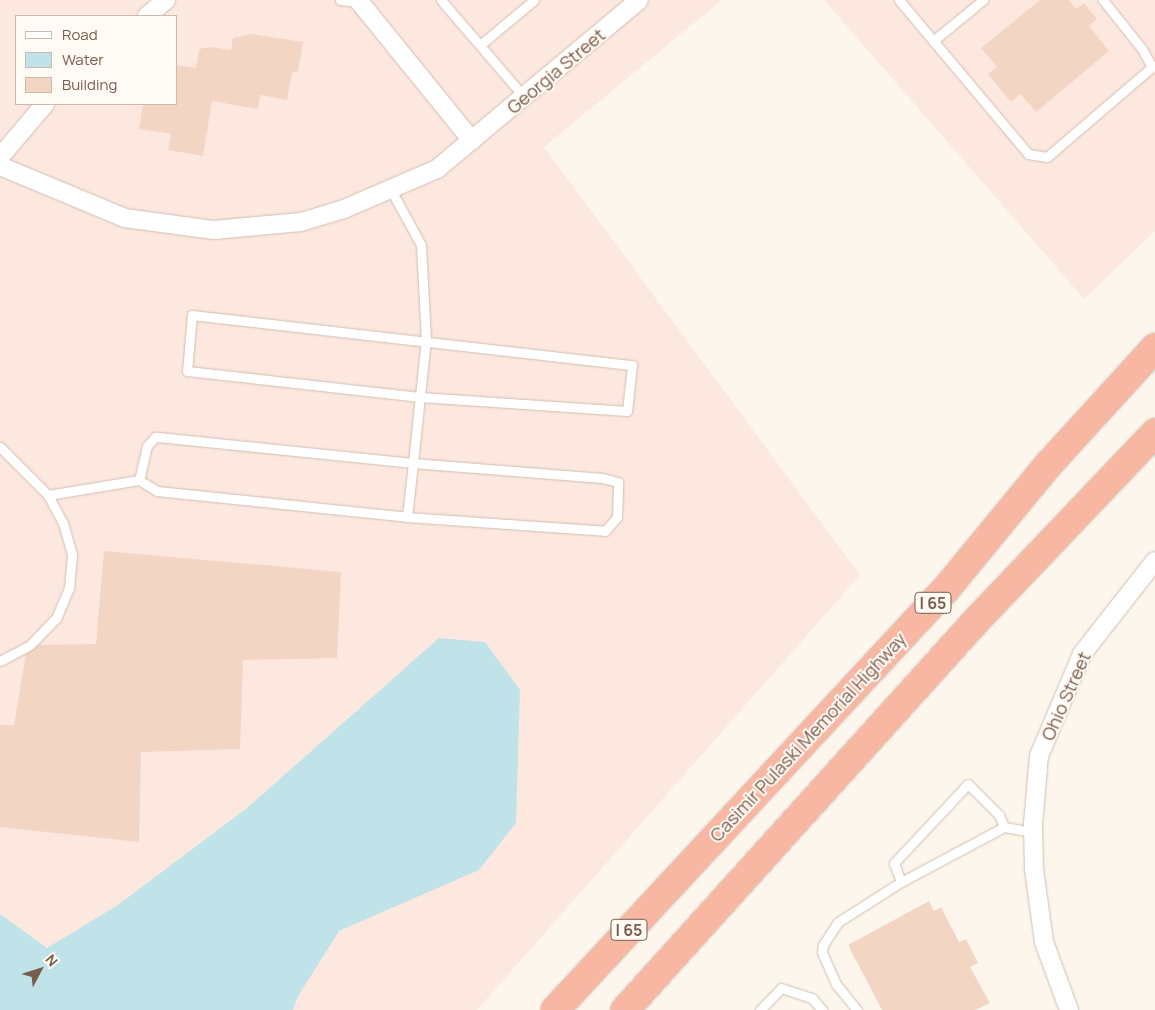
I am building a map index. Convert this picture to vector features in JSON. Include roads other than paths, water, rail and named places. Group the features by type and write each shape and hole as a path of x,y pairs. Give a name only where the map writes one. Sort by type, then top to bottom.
{"highway":[{"name":"Casimir Pulaski Memorial Highway","path":"555,1010 946,588 1048,465 1155,348"},
{"name":"I 65","path":"625,1010 976,621 1155,433"}],"street":[{"path":"148,15 166,0"},
{"name":"Georgia Street","path":"0,166 125,218 214,230 301,222 344,209 437,169 639,0"},
{"path":"358,1 472,141"},
{"path":"0,157 43,105"},
{"name":"Ohio Street","path":"1069,1010 1044,942 1034,869 1033,828 1039,756 1082,654 1155,560"}],"lane":[{"path":"340,0 358,1"},
{"path":"441,0 524,97"},
{"path":"480,45 534,0"},
{"path":"933,41 983,0"},
{"path":"903,1 933,41 1028,154 1047,157 1152,67 1142,49 1102,0"},
{"path":"391,190 421,245 426,339 407,517"},
{"path":"192,315 426,339 632,365 627,411 420,397 187,371 192,315"},
{"path":"48,495 140,480 157,491 407,517 605,531 617,517 618,482 602,478 412,463 155,437 147,446 140,480"},
{"path":"0,448 48,495 63,523 72,555 69,588 56,618 29,645 0,661"},
{"path":"901,882 894,863 968,784 999,815 1004,827"},
{"path":"856,1010 836,984 822,952 823,944 843,918 901,882 995,834 1004,827 1033,828"},
{"path":"760,1010 781,988 812,998 822,1010"}],"water":[{"path":"439,638 485,642 520,690 516,823 479,870 339,931 297,998 293,1010 0,1010 0,914 47,948 118,905 247,808"}]}
